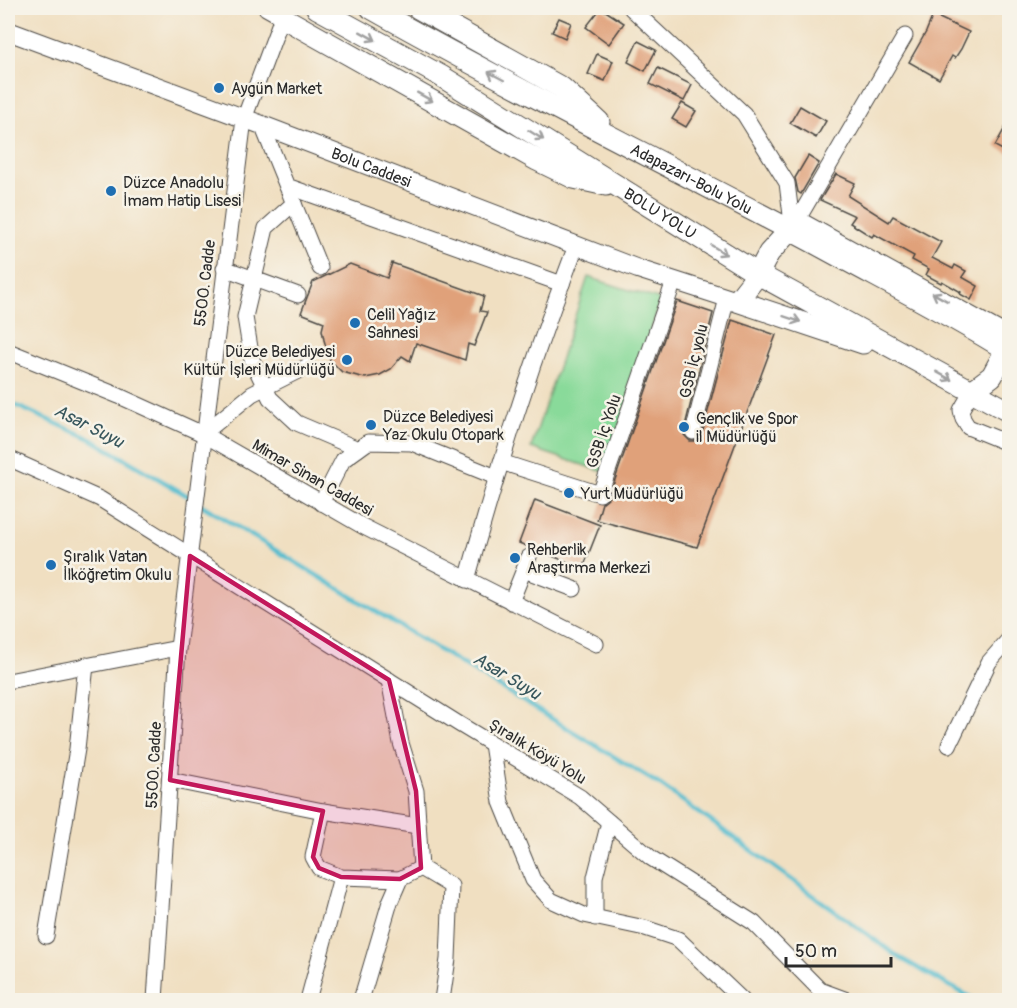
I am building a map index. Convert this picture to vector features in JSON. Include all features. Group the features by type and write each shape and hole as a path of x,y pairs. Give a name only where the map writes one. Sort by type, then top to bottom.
{"highway":[{"name":"BOLU YOLU","path":"317,8 441,76 758,274 1010,412"},
{"name":"Adapazarı-Bolu Yolu","path":"371,8 619,141 793,221 975,330 1008,346"},
{"path":"418,8 562,88 619,141"},
{"path":"274,12 537,160 574,178 620,188"},
{"path":"793,221 769,253 758,274 732,299 915,360"},
{"path":"972,391 992,376 1008,346"}],"main road":[{"name":"Bolu Caddesi","path":"8,31 576,246 732,299"}],"street":[{"path":"631,8 744,114 787,183 793,221"},
{"name":"5500. Cadde","path":"155,1000 178,648 203,434 244,119 274,12"},
{"path":"793,221 905,36"},
{"path":"262,126 320,268"},
{"path":"287,186 562,284"},
{"path":"294,203 266,228 245,317 252,360 270,398 297,423 358,449"},
{"path":"467,580 498,469 576,246"},
{"path":"224,268 298,295"},
{"name":"GSB İç Yolu","path":"498,469 600,494 674,281"},
{"name":"GSB İç yolu","path":"693,432 732,299"},
{"name":"Mimar Sinan Caddesi","path":"8,351 119,396 203,434 364,527 596,644"},
{"path":"203,434 252,394 308,366"},
{"path":"972,391 961,411 965,423 968,427 1010,444"},
{"path":"321,503 343,460 368,442 412,443 498,469"},
{"name":"Şıralık Köyü Yolu","path":"8,458 100,499 580,797 651,858 754,923 820,990 839,999"},
{"path":"511,602 526,563 574,589"},
{"path":"948,745 989,662 1000,646 1010,638"},
{"path":"8,681 178,648"},
{"path":"46,936 77,749 86,665"},
{"path":"389,680 401,743 416,791 421,868"},
{"path":"492,744 501,802 533,880 551,900 584,915 645,928 678,939 742,1000"},
{"path":"170,780 323,811 418,826"},
{"path":"323,811 313,857 319,868 341,877 400,879 421,868"},
{"path":"595,918 595,878 609,822"},
{"path":"421,868 451,886 448,959 442,1000"},
{"path":"308,1000 341,877"},
{"path":"361,1000 390,902 400,879"}],"highlighted area":[{"path":"190,556 389,680 416,791 421,868 400,879 341,877 319,868 313,857 323,811 170,780"}],"green space":[{"path":"588,277 661,300 604,472 531,448"}],"building":[{"path":"601,8 624,23 609,44 586,27"},
{"path":"933,15 969,32 961,49 955,58 952,56 939,79 909,62"},
{"path":"559,18 571,23 565,38 552,32"},
{"path":"638,41 656,50 645,71 628,62"},
{"path":"597,54 613,61 605,81 588,74"},
{"path":"658,68 692,85 684,101 650,84"},
{"path":"682,103 696,111 686,127 672,119"},
{"path":"800,106 826,121 816,138 790,123"},
{"path":"1010,119 1010,154 995,146"},
{"path":"808,156 819,163 801,194 798,192 795,178"},
{"path":"836,174 855,183 848,196 889,222 893,216 941,242 932,258 953,269 955,265 966,271 962,277 978,286 971,300 942,281 941,283 926,275 929,269 912,260 914,256 874,234 872,237 850,223 855,216 820,200"},
{"path":"392,263 484,296 480,311 487,312 474,346 468,344 465,360 416,343 410,361 402,356 391,369 380,375 365,378 342,372 330,360 322,330 324,322 301,313 313,282 350,264 387,278"},
{"name":"Gençlik ve Spor il Müdürlüğü","path":"677,301 713,313 684,430 684,435 690,441 696,441 702,434 732,320 776,335 697,547 597,520 602,503 609,497"},
{"name":"Rehberlik Araştırma Merkezi","path":"535,500 600,525 583,568 519,543"}],"waterway":[{"name":"Asar Suyu","path":"8,402 91,439 193,499"},
{"name":"Asar Suyu","path":"200,504 662,786 900,958 975,1000"}],"place":[{"name":"Aygün Market","path":"219,88"},
{"name":"Düzce Anadolu İmam Hatip Lisesi","path":"111,191"},
{"name":"Celil Yağız Sahnesi","path":"355,323"},
{"name":"Düzce Belediyesi Kültür İşleri Müdürlüğü","path":"347,360"},
{"name":"Düzce Belediyesi Yaz Okulu Otopark","path":"371,425"},
{"name":"Gençlik ve Spor il Müdürlüğü","path":"684,427"},
{"name":"Yurt Müdürlüğü","path":"569,493"},
{"name":"Rehberlik Araştırma Merkezi","path":"515,558"},
{"name":"Şıralık Vatan İlköğretim Okulu","path":"51,565"}]}
